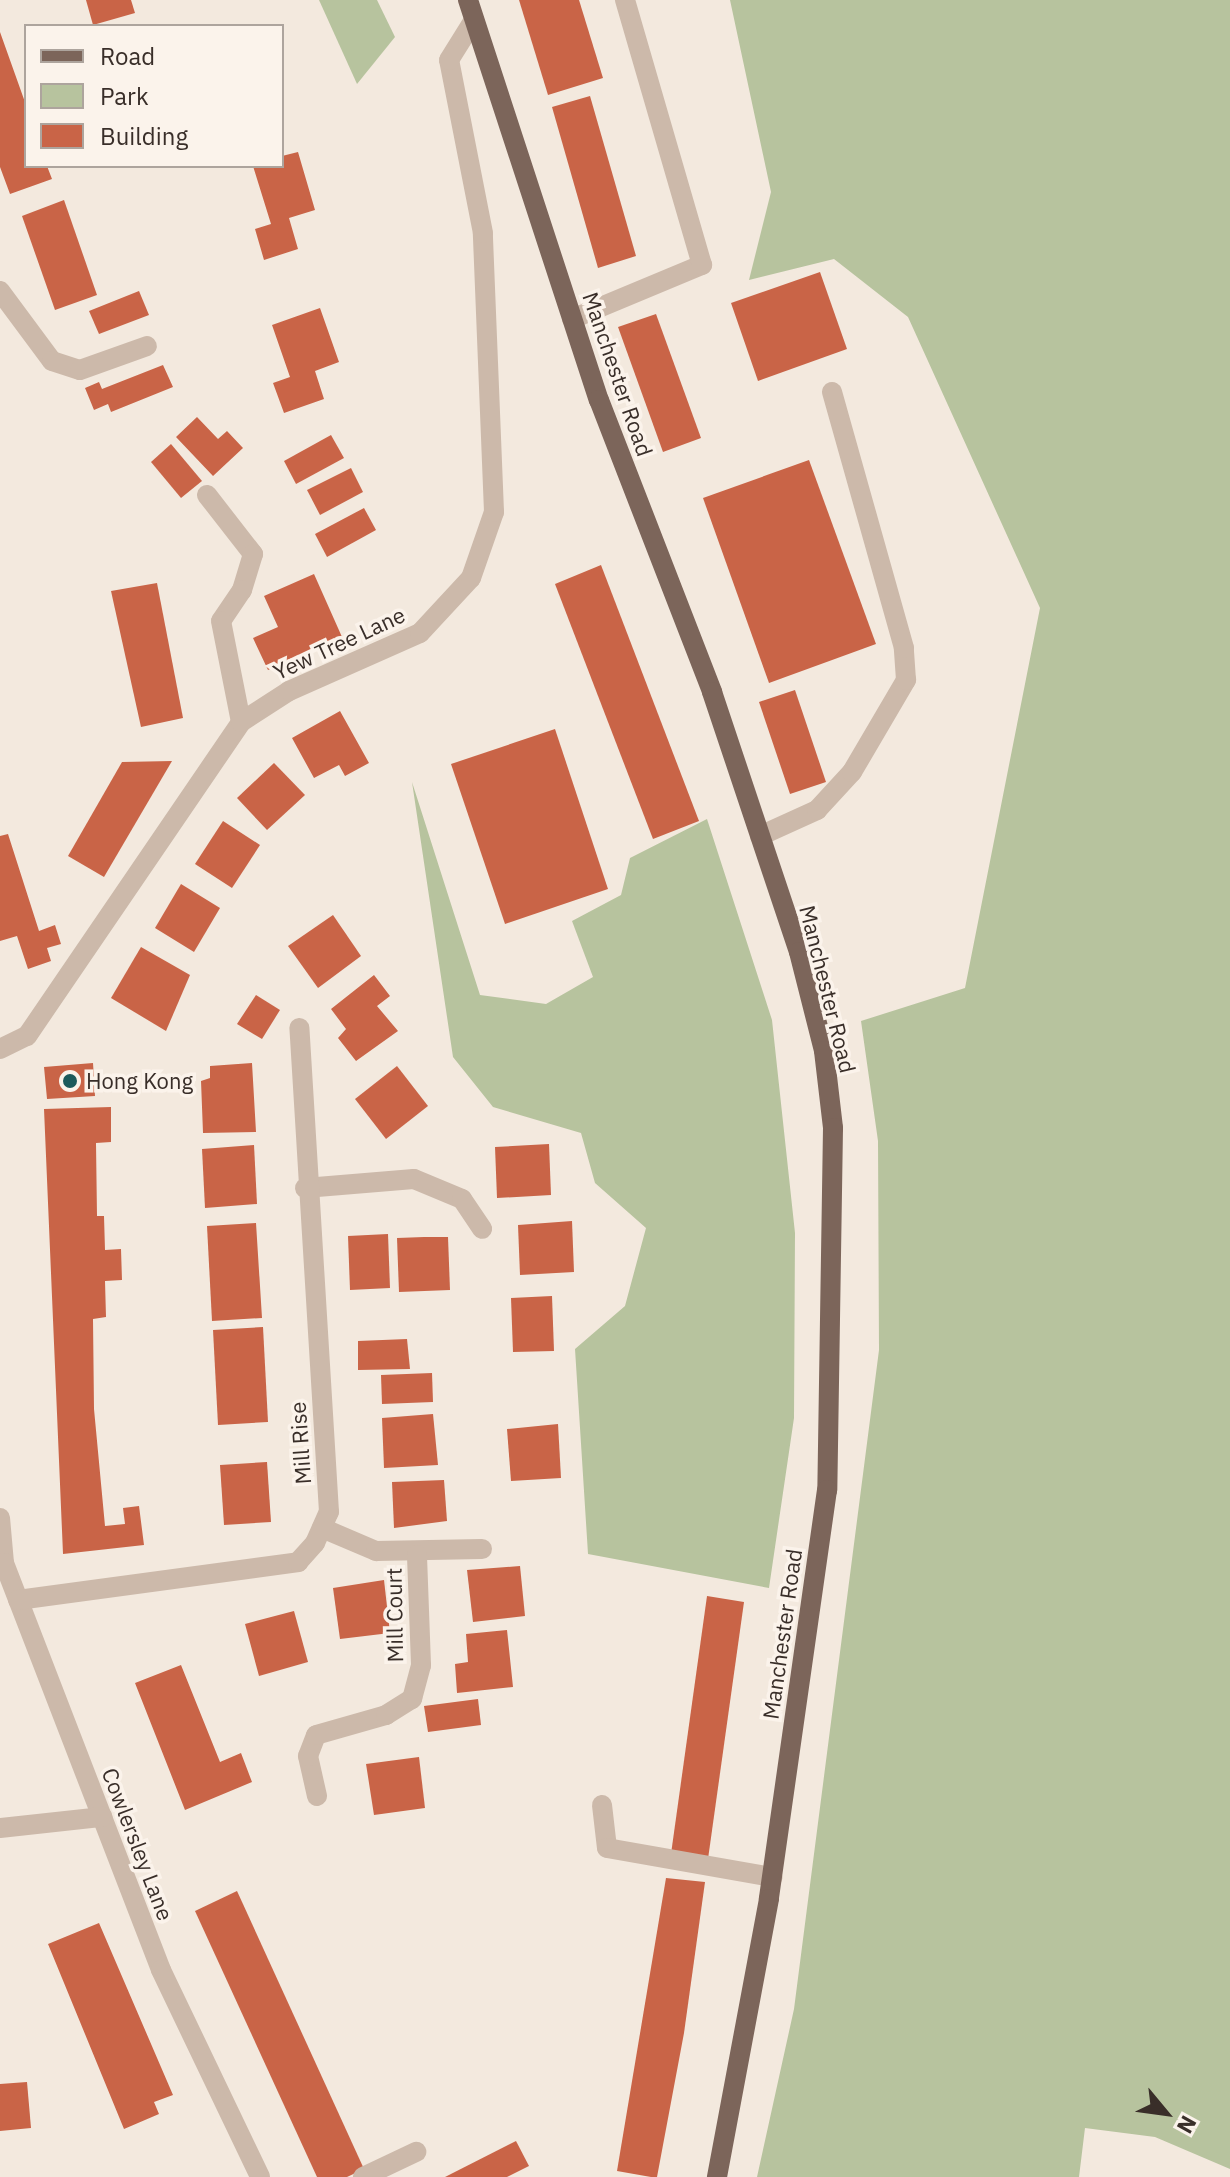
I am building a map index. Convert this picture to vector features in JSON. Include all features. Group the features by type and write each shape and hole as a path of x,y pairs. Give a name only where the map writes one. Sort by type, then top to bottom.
{"main road":[{"name":"Manchester Road","path":"471,10 572,319 760,836 824,1051 836,1292 827,1490 772,1877 717,2177"}],"street":[{"path":"572,319 702,265 625,0"},
{"name":"Yew Tree Lane","path":"0,1049 27,1036 241,722 289,691 420,633 471,578 494,512 483,233 449,60 471,10"},
{"path":"0,291 52,361 80,370 147,346"},
{"path":"760,836 817,810 867,750 906,680 904,648 832,392"},
{"path":"207,495 253,554 242,590 221,621 241,722"},
{"name":"Mill Rise","path":"18,1600 298,1562 322,1528 329,1512 305,1188 299,1028"},
{"path":"305,1188 414,1179 462,1199 482,1229"},
{"name":"Cowlersley Lane","path":"0,1518 4,1563 161,1970 259,2177"},
{"path":"322,1528 376,1551 417,1555 482,1549"},
{"name":"Mill Court","path":"317,1796 308,1756 316,1735 386,1715 412,1699 421,1665 417,1555"},
{"path":"602,1805 607,1848 772,1877"},
{"path":"0,1828 102,1817"},
{"path":"363,2177 416,2152"}],"green space":[{"path":"319,0 377,0 395,37 357,84"},
{"path":"730,0 1230,0 1230,2169 1155,2137 1085,2128 1079,2177 757,2177 794,2009 879,1350 878,1141 861,1021 965,988 1040,608 908,317 834,259 749,280 771,192"},
{"path":"412,782 480,995 546,1004 593,977 572,921 621,895 630,858 707,819 772,1020 795,1233 794,1418 769,1588 588,1554 575,1349 625,1306 646,1228 595,1183 581,1133 493,1107 453,1057"}],"building":[{"path":"86,0 131,0 135,13 93,24"},
{"path":"519,0 579,0 603,78 548,95"},
{"path":"0,32 24,99 24,168 48,168 52,179 10,194 0,167"},
{"path":"590,96 636,256 598,268 552,107"},
{"path":"298,152 315,210 289,218 298,249 264,260 255,229 271,224 254,168 284,168 284,156"},
{"path":"64,200 97,295 55,310 22,216"},
{"path":"820,272 847,349 758,381 731,303"},
{"path":"139,291 149,315 99,334 89,311"},
{"path":"320,308 339,362 315,371 324,399 284,413 273,383 290,377 272,325"},
{"path":"656,314 701,438 663,452 618,327"},
{"path":"163,365 173,387 111,412 108,404 94,410 85,388 99,382 102,389"},
{"path":"197,417 218,439 227,431 243,448 213,476 176,437"},
{"path":"331,435 344,458 296,484 284,461"},
{"path":"171,444 202,481 181,498 151,462"},
{"path":"809,460 876,644 769,683 703,498"},
{"path":"351,468 363,492 320,515 307,490"},
{"path":"364,508 376,530 327,557 315,534"},
{"path":"601,565 699,821 653,839 555,584"},
{"path":"314,574 342,637 268,670 253,638 278,627 264,596"},
{"path":"157,583 183,718 141,727 111,591"},
{"path":"795,690 826,782 790,794 759,702"},
{"path":"340,711 369,763 345,776 339,765 314,778 292,738"},
{"path":"555,729 608,889 505,924 451,764"},
{"path":"172,761 104,877 68,856 122,762"},
{"path":"274,763 305,795 267,830 237,798"},
{"path":"223,821 260,845 232,888 195,864"},
{"path":"8,834 39,931 55,925 61,944 47,948 51,961 28,969 17,936 0,941 0,836"},
{"path":"181,884 220,908 194,952 155,928"},
{"path":"333,915 361,956 318,988 288,946"},
{"path":"141,947 190,975 166,1031 111,998"},
{"path":"374,975 390,996 377,1006 398,1031 356,1061 338,1038 346,1029 331,1009"},
{"path":"256,995 280,1010 262,1039 237,1024"},
{"name":"Hong Kong","path":"93,1063 95,1096 47,1099 44,1067"},
{"path":"252,1063 256,1132 203,1133 201,1081 210,1078 210,1066"},
{"path":"397,1066 428,1106 386,1139 355,1099"},
{"path":"111,1107 111,1142 96,1143 97,1216 104,1216 105,1250 121,1249 122,1280 105,1281 106,1317 93,1319 94,1409 105,1526 125,1524 123,1508 139,1506 144,1545 63,1554 44,1109"},
{"path":"549,1144 551,1195 497,1198 495,1147"},
{"path":"254,1145 257,1204 205,1208 202,1149"},
{"path":"572,1221 574,1272 520,1275 518,1225"},
{"path":"256,1223 262,1318 212,1321 207,1226"},
{"path":"388,1234 390,1288 350,1290 348,1236"},
{"path":"448,1237 450,1290 399,1292 397,1238"},
{"path":"552,1296 554,1351 513,1352 511,1298"},
{"path":"263,1327 268,1422 218,1425 213,1330"},
{"path":"407,1339 410,1369 358,1370 358,1341"},
{"path":"432,1373 433,1402 382,1404 381,1375"},
{"path":"433,1414 438,1465 384,1468 382,1418"},
{"path":"558,1424 561,1478 511,1481 507,1429"},
{"path":"267,1462 271,1522 224,1525 220,1465"},
{"path":"444,1480 447,1521 394,1528 392,1482"},
{"path":"520,1566 525,1616 473,1622 467,1570"},
{"path":"384,1580 390,1633 340,1639 333,1588"},
{"path":"707,1596 744,1602 708,1859 671,1854"},
{"path":"294,1611 308,1662 259,1676 245,1624"},
{"path":"507,1630 513,1687 457,1693 455,1664 468,1662 466,1634"},
{"path":"181,1665 220,1762 241,1753 252,1782 185,1810 135,1683"},
{"path":"478,1699 481,1725 428,1732 424,1706"},
{"path":"419,1757 425,1808 374,1815 366,1764"},
{"path":"666,1878 705,1882 684,2033 657,2177 651,2177 617,2171"},
{"path":"237,1891 364,2169 347,2177 317,2177 195,1911"},
{"path":"99,1923 173,2095 154,2102 159,2114 124,2129 48,1944"},
{"path":"27,2082 31,2128 0,2131 0,2084"},
{"path":"516,2141 529,2166 507,2177 445,2177"}],"place":[{"name":"Hong Kong","path":"70,1081"}]}
